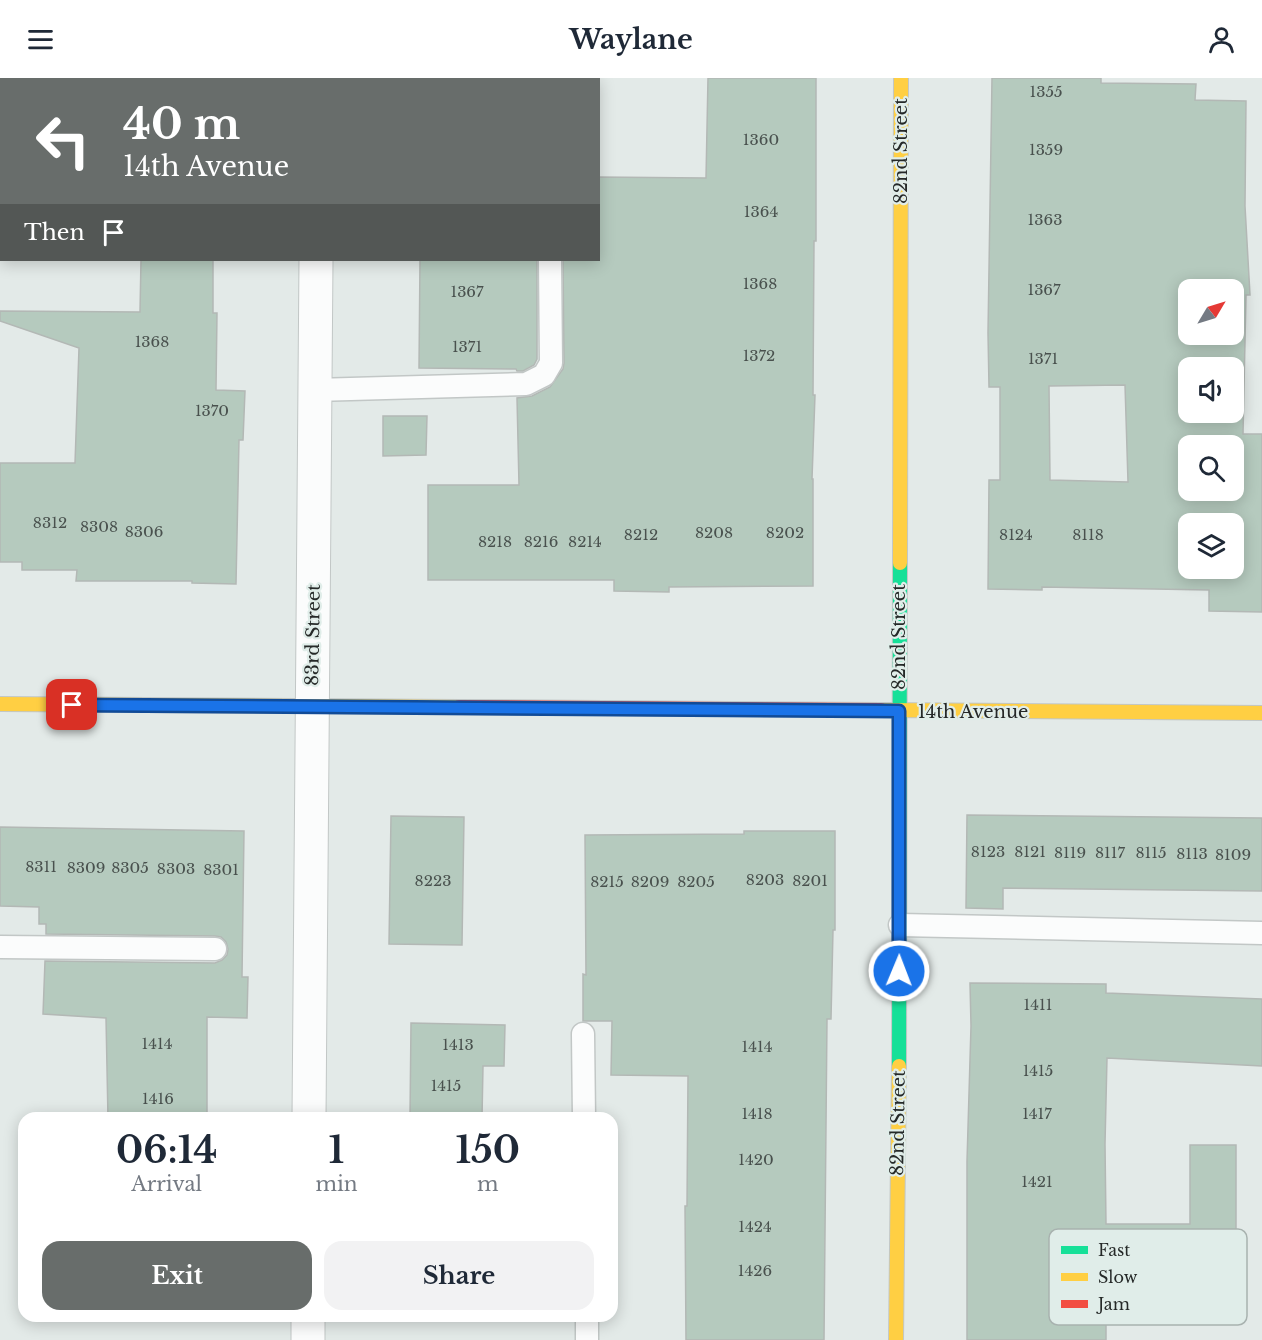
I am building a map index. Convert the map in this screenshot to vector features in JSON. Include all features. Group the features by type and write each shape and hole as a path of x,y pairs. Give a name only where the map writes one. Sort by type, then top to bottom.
{"street":[{"name":"82nd Street","path":"896,1340 900,925 901,78"},
{"name":"83rd Street","path":"309,1112 316,261"},
{"name":"14th Avenue","path":"0,704 1262,713"},
{"path":"308,1322 308,1340"}],"lane":[{"path":"315,390 526,384 544,375 551,363 550,261"},
{"path":"900,925 1262,933"},
{"path":"0,947 214,949"},
{"path":"583,1034 584,1112"},
{"path":"587,1322 587,1340"}],"building":[{"path":"708,78 816,78 813,586 669,587 669,592 614,591 614,580 428,580 428,485 519,485 517,398 532,396 550,387 563,369 563,261 600,261 600,177 706,178"},
{"path":"992,78 1101,78 1101,83 1196,84 1195,100 1246,101 1245,206 1250,295 1246,295 1244,388 1244,357 1178,357 1178,423 1243,423 1243,434 1262,434 1262,612 1209,611 1209,590 1042,587 1042,590 988,589 989,480 1000,480 1000,387 989,387","holes":["1125,385 1128,482 1050,480 1049,386"]},
{"path":"141,261 213,261 213,313 217,313 216,390 245,391 243,440 239,440 236,584 192,583 192,581 76,581 77,570 22,570 22,562 0,562 0,463 75,463 79,348 0,321 0,311 140,312"},
{"path":"420,261 537,261 537,359 534,365 523,371 419,368"},
{"path":"383,416 427,416 426,455 383,456"},
{"path":"967,815 1262,818 1262,891 1003,888 1003,909 966,908"},
{"path":"391,816 464,817 462,945 389,944"},
{"path":"0,827 244,831 242,977 248,977 247,1018 207,1017 207,1112 108,1112 106,1018 43,1014 45,961 215,963 227,955 226,942 221,937 46,934 46,924 39,924 39,907 0,906"},
{"path":"744,831 835,831 835,930 833,930 831,1019 827,1019 824,1340 686,1340 685,1206 687,1206 688,1076 611,1075 612,1021 583,1021 583,974 586,975 585,835 744,834"},
{"path":"970,983 1106,984 1106,993 1262,999 1262,1066 1107,1058 1106,1224 1190,1224 1190,1145 1236,1145 1236,1229 1049,1229 1049,1325 1106,1325 1106,1340 967,1340 967,1161"},
{"path":"411,1023 505,1025 504,1066 483,1066 482,1112 410,1112"}],"traffic: fast":[{"path":"899,1066 900,563"}],"traffic: slow":[{"path":"900,563 901,78"},
{"path":"0,704 459,707"},
{"path":"881,710 1262,713"},
{"path":"896,1340 899,1066"}],"traffic: jam":[{"path":"459,707 881,710"}],"route":[{"path":"72,705 899,711 899,971"}]}
